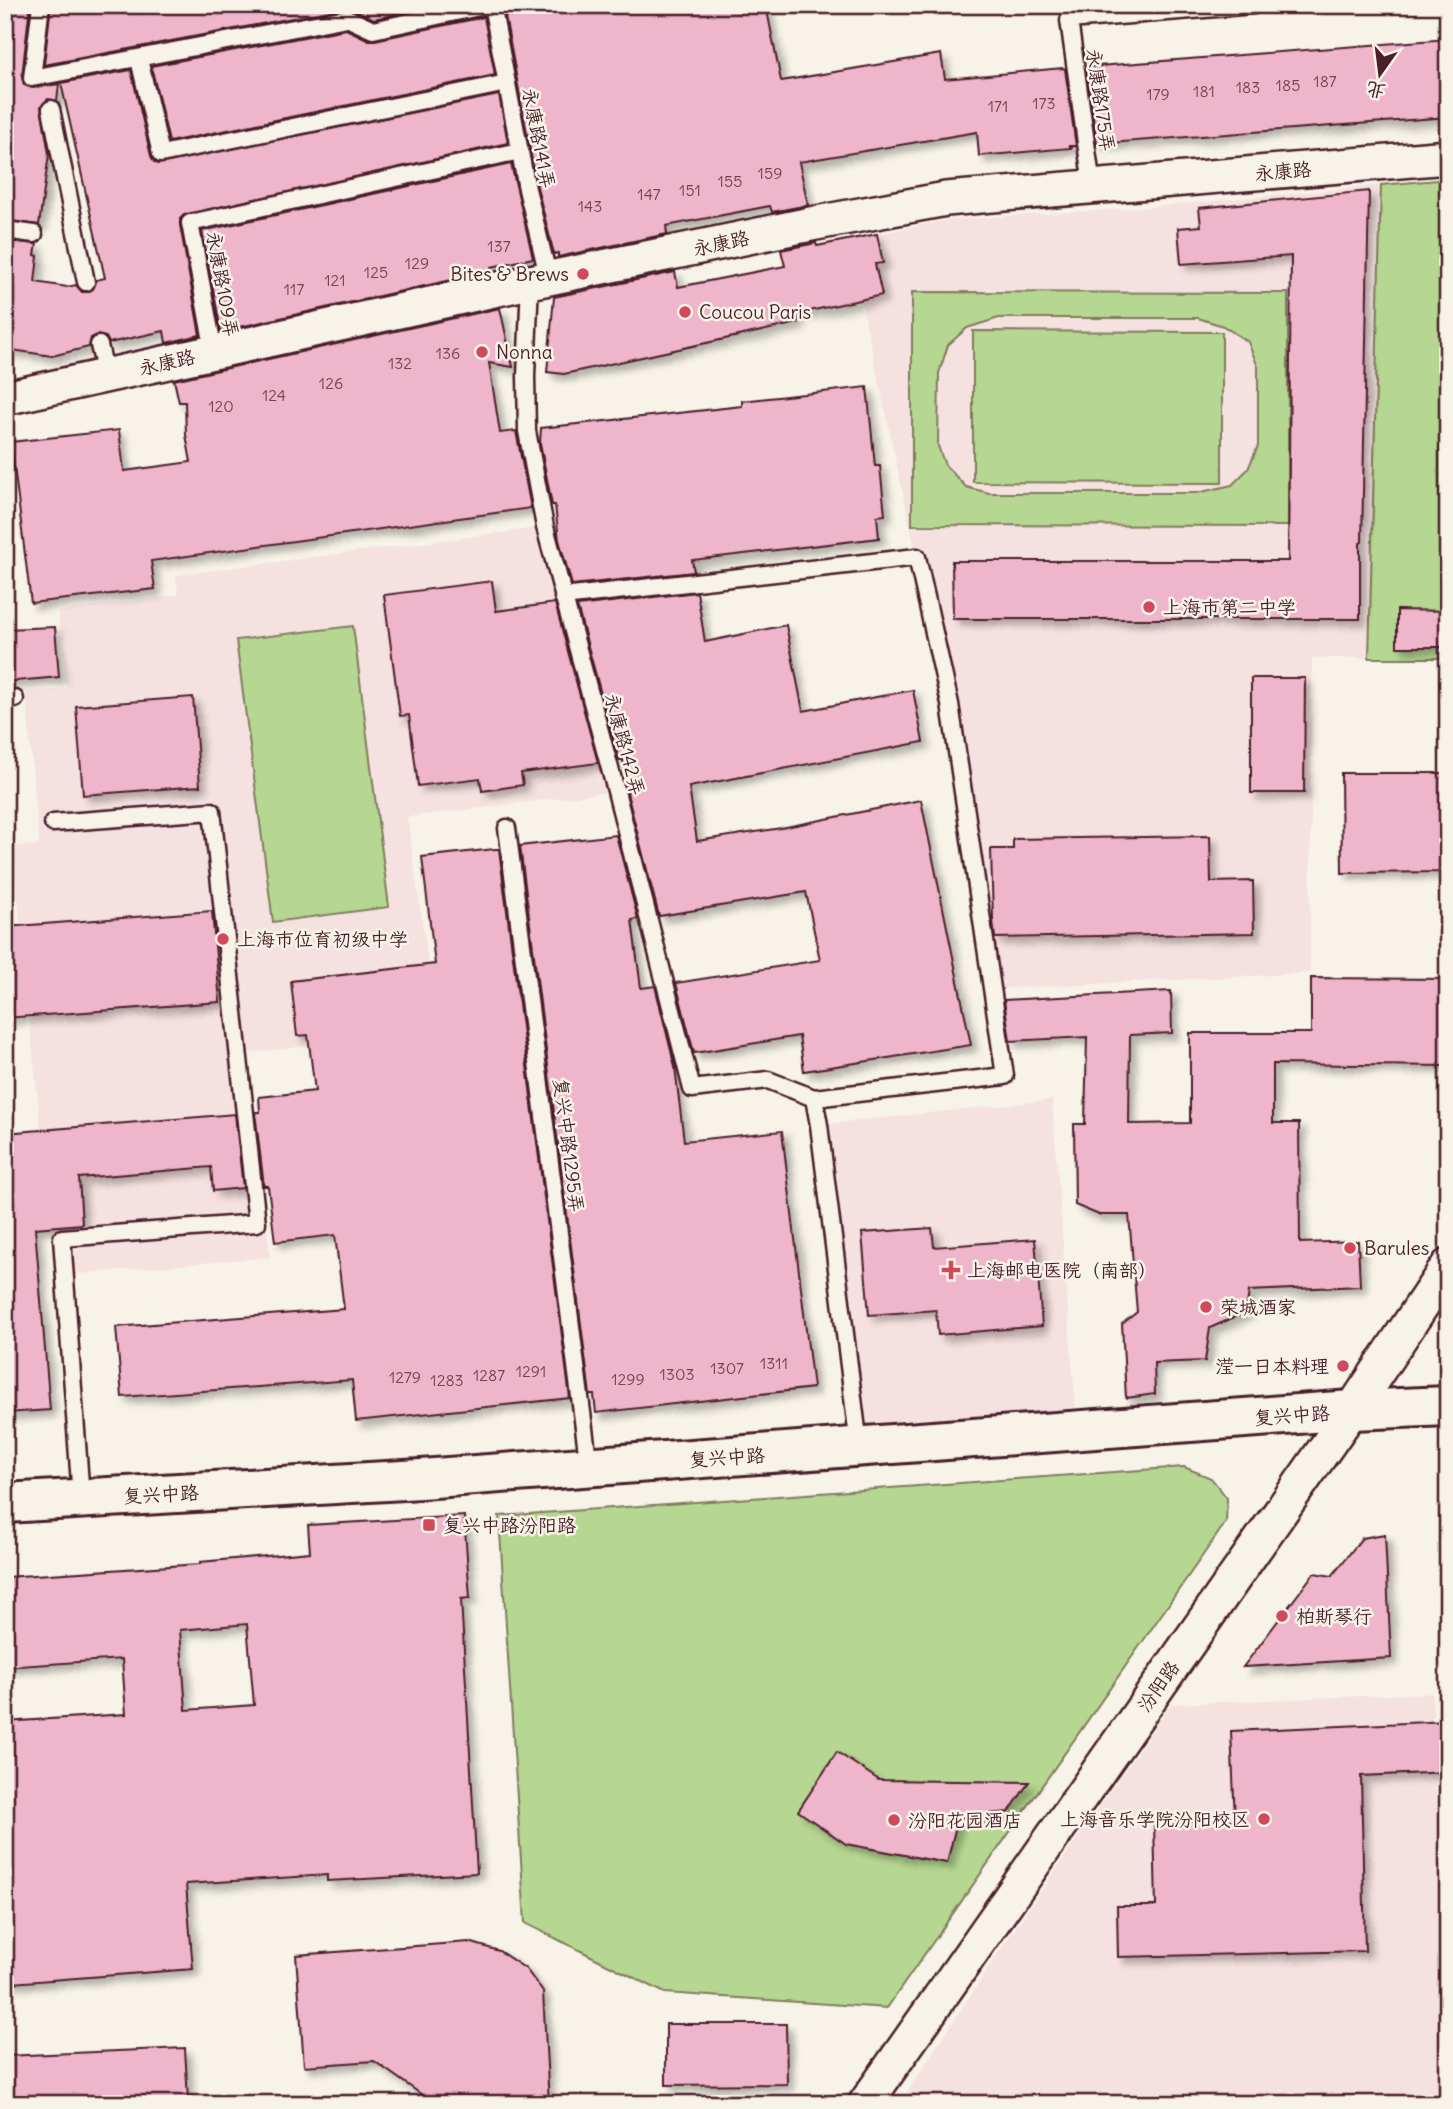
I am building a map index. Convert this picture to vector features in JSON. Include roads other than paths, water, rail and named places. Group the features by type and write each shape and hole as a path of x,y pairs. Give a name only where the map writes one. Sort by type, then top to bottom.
{"main road":[{"name":"复兴中路","path":"5,1503 421,1479 1352,1410 1448,1406"}],"street":[{"name":"永康路","path":"5,398 103,360 214,352 540,281 946,199 1448,157"},
{"name":"汾阳路","path":"865,2104 1352,1410 1448,1266"}],"lane":[{"path":"41,5 32,78 347,18 373,30 490,5"},
{"name":"永康路141弄","path":"490,5 527,189 540,281"},
{"name":"永康路175弄","path":"1091,187 1069,20 1254,5"},
{"path":"139,59 161,154 507,83"},
{"path":"51,109 86,282"},
{"name":"永康路109弄","path":"214,352 190,223 520,151"},
{"path":"5,230 34,234"},
{"name":"永康路142弄","path":"540,281 526,376 527,431 544,527 616,791 692,1088 768,1080 814,1098"},
{"path":"564,597 917,557 950,704 1005,1076 814,1098 859,1447"},
{"path":"53,823 212,811 257,1223 62,1238 81,1498"},
{"name":"复兴中路1295弄","path":"507,828 589,1467"}],"place":[{"name":"Bites & Brews","path":"583,274"},
{"name":"Coucou Paris","path":"685,312"},
{"name":"Nonna","path":"482,352"},
{"name":"上海市第二中学","path":"1149,607"},
{"name":"上海市位育初级中学","path":"223,939"},
{"name":"Barules","path":"1350,1248"},
{"name":"上海邮电医院（南部）","path":"951,1270"},
{"name":"荣城酒家","path":"1206,1307"},
{"name":"滢一日本料理","path":"1343,1366"},
{"name":"复兴中路汾阳路","path":"429,1525"},
{"name":"柏斯琴行","path":"1282,1616"},
{"name":"上海音乐学院汾阳校区","path":"1264,1819"},
{"name":"汾阳花园酒店","path":"894,1820"}]}
